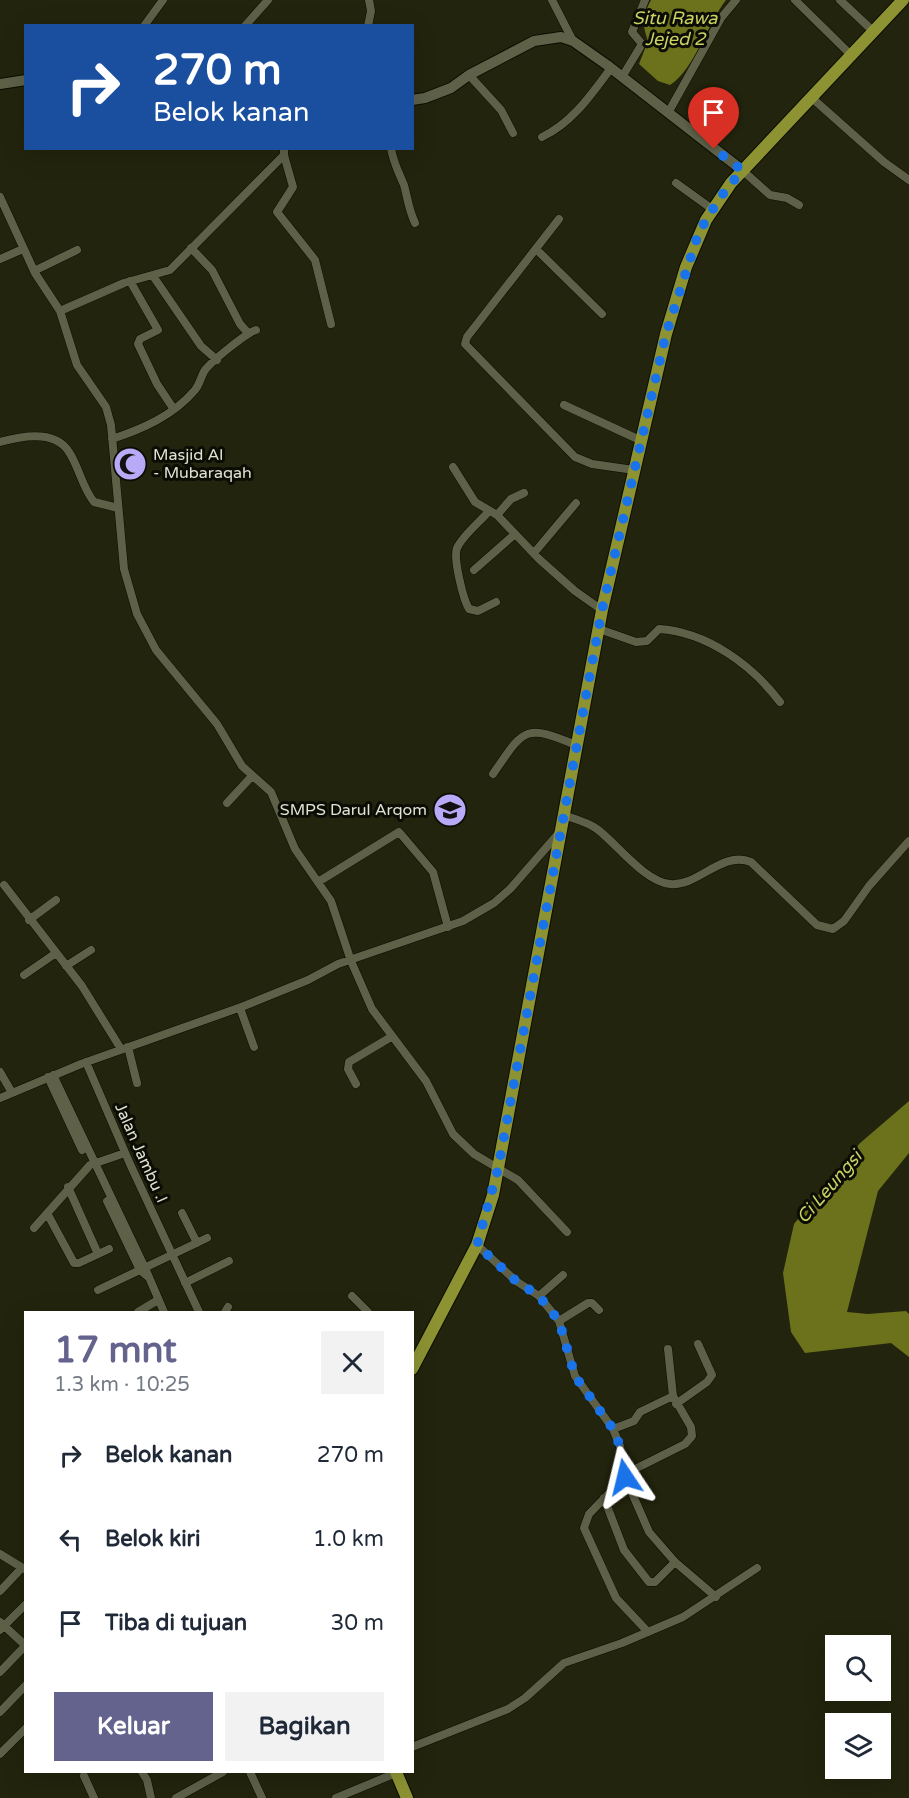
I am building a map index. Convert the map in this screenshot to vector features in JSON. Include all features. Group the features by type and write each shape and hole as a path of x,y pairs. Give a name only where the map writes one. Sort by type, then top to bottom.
{"main road":[{"path":"414,1361 418,1346 477,1245 498,1169 602,610 666,334 686,267 699,232 712,209 742,170 903,0"},
{"path":"396,1773 407,1798"}],"street":[{"path":"145,24 163,0"},
{"path":"247,24 268,0"},
{"path":"368,24 371,11 369,0"},
{"path":"552,0 573,41"},
{"path":"622,77 642,44 632,32 645,0"},
{"path":"668,113 721,18 736,0"},
{"path":"795,0 851,55"},
{"path":"840,0 873,31"},
{"path":"414,99 439,93 534,41 554,36 573,41 742,170 770,195 787,198 799,205"},
{"path":"542,137 557,130 572,117 611,68"},
{"path":"469,75 501,110 513,133"},
{"path":"0,84 24,80"},
{"path":"812,98 884,162 909,180"},
{"path":"391,150 397,174 404,186 408,208 415,223"},
{"path":"60,311 130,281 170,270 214,228 284,152"},
{"path":"284,152 293,187 277,212 315,260 324,288 331,324"},
{"path":"676,183 712,209"},
{"path":"0,197 34,271 60,311 77,365 106,407 112,439 124,569 137,614 156,650 207,711 238,762 271,792 295,849 331,901 351,961 372,1009 426,1081 453,1134 474,1154 524,1185 567,1232"},
{"path":"559,219 467,337 465,344 575,457 592,464 634,470"},
{"path":"112,439 140,431 194,392 205,370 252,331 240,324 212,270 191,248"},
{"path":"0,259 23,249"},
{"path":"536,249 602,314"},
{"path":"34,271 77,250"},
{"path":"153,276 201,346 217,360"},
{"path":"130,281 158,330 137,343 157,384 173,408"},
{"path":"564,405 642,441"},
{"path":"0,442 25,436 45,436 53,440 68,450 94,502 118,508"},
{"path":"453,467 476,502 493,513 575,591 602,610"},
{"path":"496,602 478,611 469,609 464,599 456,553 459,544 493,513 511,499 524,493"},
{"path":"534,554 576,503"},
{"path":"474,570 515,534"},
{"path":"599,629 636,642 647,641 659,629 706,640 759,677 780,702"},
{"path":"493,774 514,742 530,732 544,731 576,745"},
{"path":"227,803 252,776"},
{"path":"563,815 597,829 645,872 666,884 681,882 726,862 744,859 752,862 817,925 833,929 844,921 869,886 909,842"},
{"path":"318,882 399,832 433,872 448,927"},
{"path":"0,1098 11,1091 86,1062 240,1008 308,980 338,964 448,927 478,914 510,889 560,832"},
{"path":"4,885 82,986 124,1048 137,1083"},
{"path":"29,920 56,900"},
{"path":"66,966 91,950"},
{"path":"24,975 56,953"},
{"path":"240,1008 254,1047"},
{"path":"356,1084 348,1069 349,1062 391,1036"},
{"name":"Jalan Jambu .I","path":"86,1062 125,1153 199,1311"},
{"path":"0,1072 11,1091"},
{"path":"51,1076 164,1311"},
{"path":"34,1228 68,1187 92,1164 125,1153"},
{"path":"68,1187 98,1254"},
{"path":"47,1213 74,1263 79,1263 109,1249"},
{"path":"182,1213 197,1243"},
{"path":"98,1290 144,1271 207,1238"},
{"path":"477,1245 516,1281 539,1296 559,1321 575,1376 613,1429 620,1446 625,1476 649,1532 675,1562 716,1597"},
{"path":"185,1283 229,1261"},
{"path":"539,1296 563,1275"},
{"path":"351,1296 367,1311"},
{"path":"140,1311 158,1300"},
{"path":"559,1321 588,1303 592,1303 599,1310"},
{"path":"613,1429 633,1421 640,1412 674,1400 707,1382 712,1375 698,1344"},
{"path":"648,1632 616,1598 584,1528 589,1514 625,1476 690,1440 691,1427 674,1400 668,1349"},
{"path":"604,1498 624,1550 649,1582 656,1582 675,1562"},
{"path":"0,1554 22,1571 0,1591"},
{"path":"414,1747 508,1709 569,1661 682,1617 758,1568"},
{"path":"24,1606 1,1626 24,1645"},
{"path":"0,1672 24,1647"},
{"path":"0,1712 24,1687"},
{"path":"0,1754 24,1730"},
{"path":"143,1773 147,1780 151,1798"},
{"path":"176,1798 221,1773"},
{"path":"250,1773 262,1798"},
{"path":"341,1797 394,1773"},
{"path":"84,1776 94,1798"}],"water":[{"name":"Situ Rawa Jejed 2","path":"651,0 726,0 687,68 670,85 658,81 639,64 648,41 644,20"},
{"name":"Ci Leungsi","path":"909,1101 909,1153 878,1191 847,1312 868,1314 906,1311 909,1314 909,1357 891,1343 805,1353 791,1332 783,1273 794,1224 815,1198 839,1177 859,1144"}],"place":[{"name":"Masjid Al - Mubaraqah","path":"130,464"},
{"name":"SMPS Darul Arqom","path":"450,810"}],"route":[{"path":"625,1477 620,1446 613,1429 575,1376 559,1321 539,1296 516,1281 477,1245 493,1195 602,610 666,334 699,232 730,183 742,170 714,149"}]}
